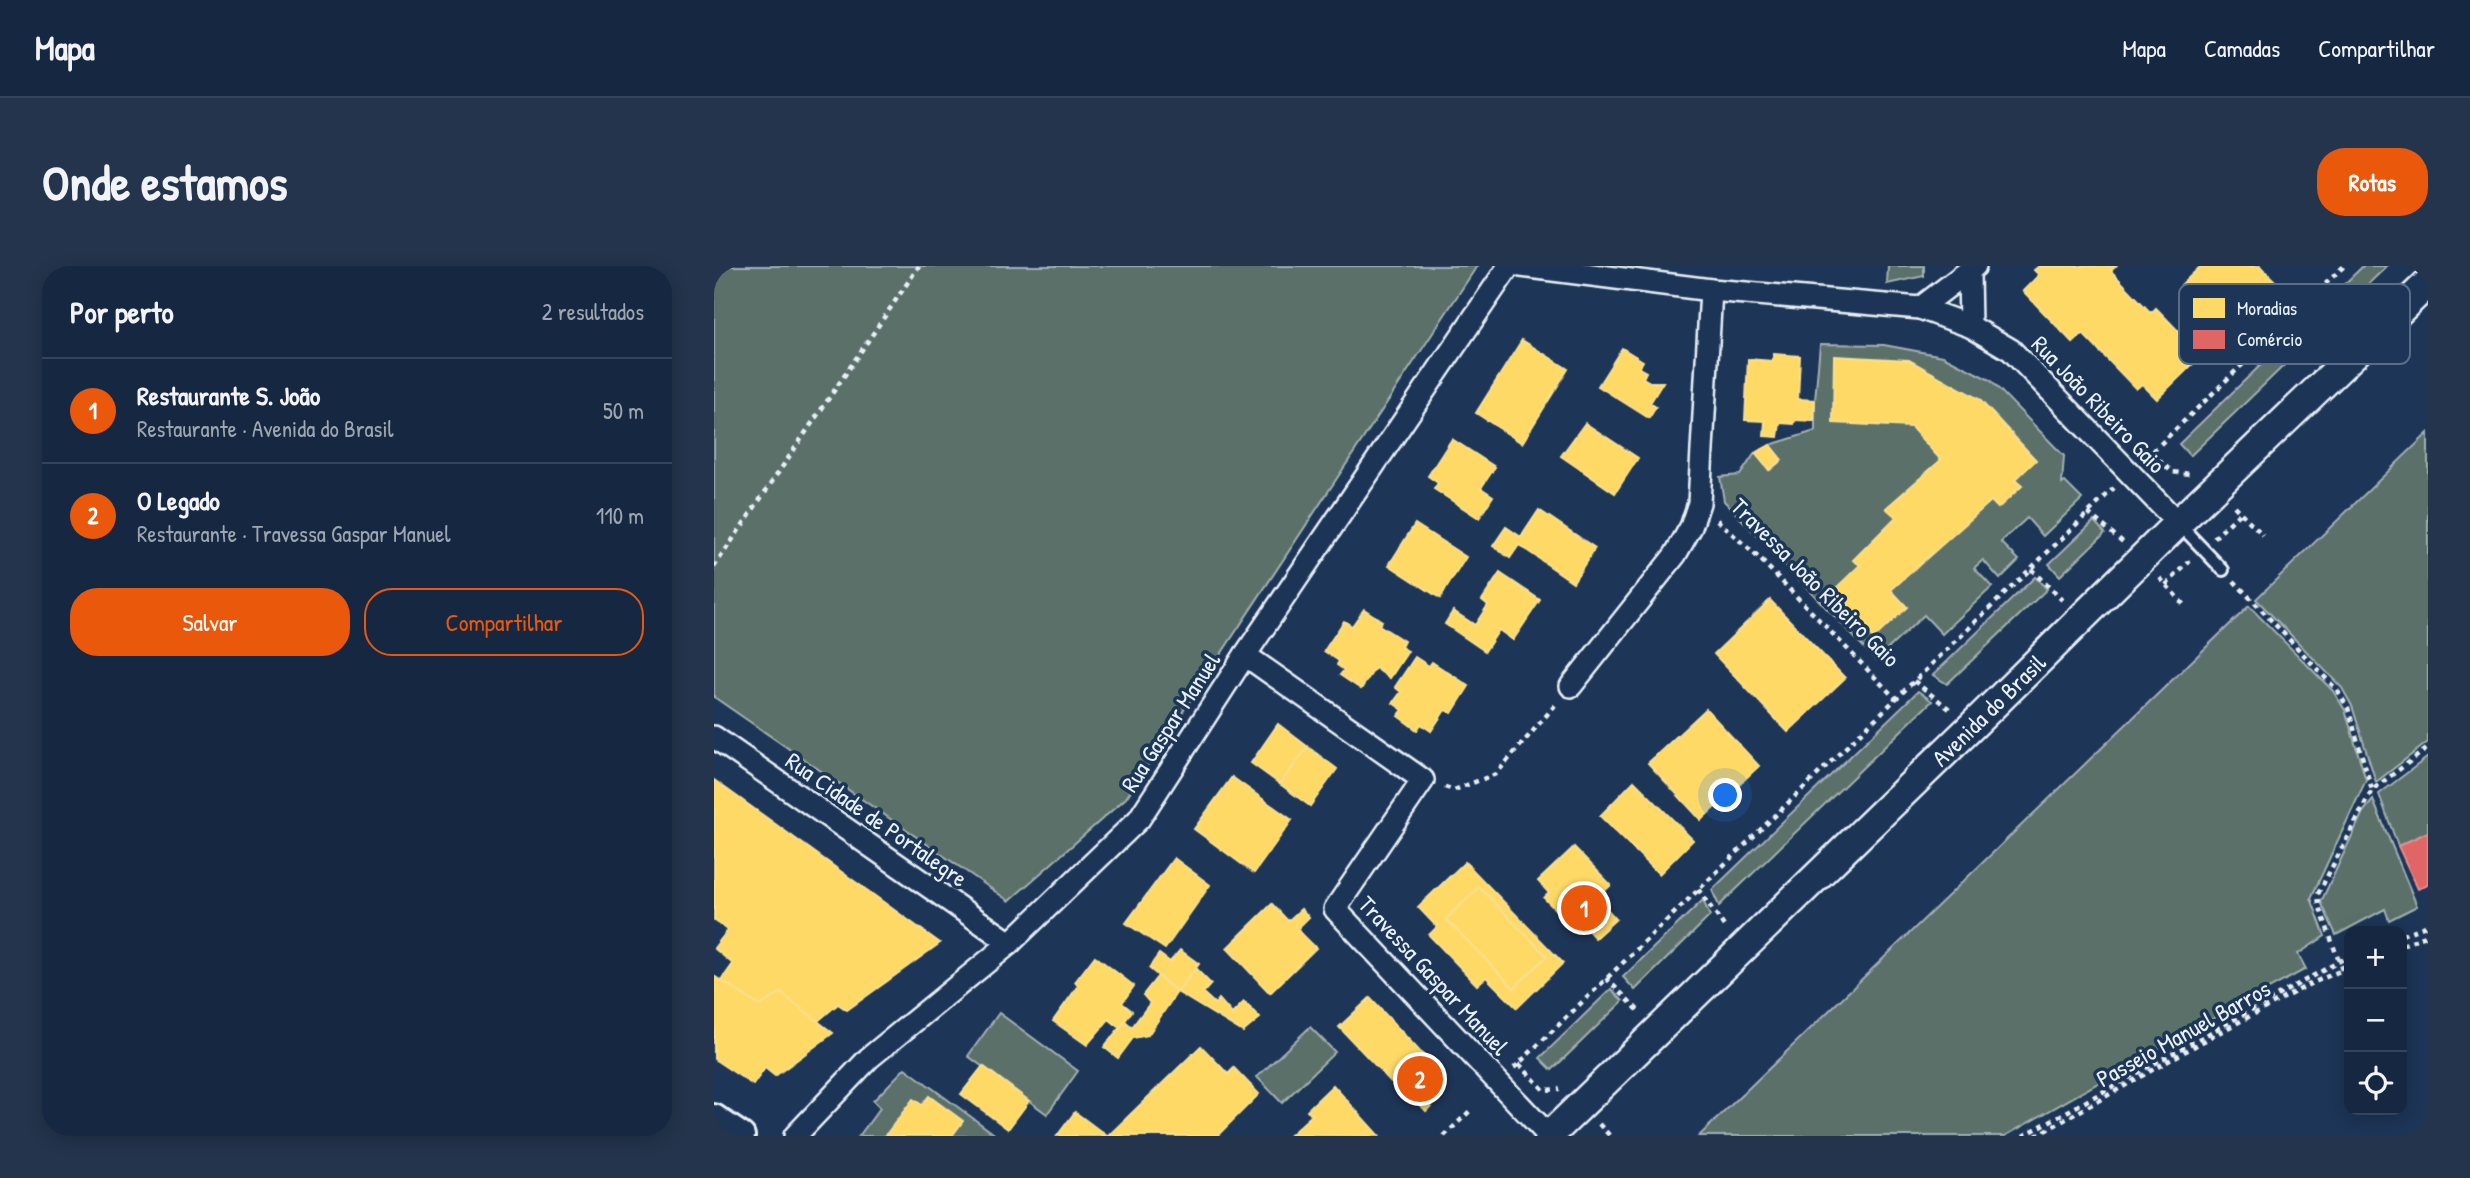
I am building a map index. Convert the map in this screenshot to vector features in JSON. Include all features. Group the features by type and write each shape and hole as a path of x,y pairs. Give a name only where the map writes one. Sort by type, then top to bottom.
{"main road":[{"name":"Avenida do Brasil","path":"2410,300 2428,283"},
{"name":"Avenida do Brasil","path":"1549,1136 2344,364"}],"street":[{"name":"Rua Gaspar Manuel","path":"795,1136 869,1058 1010,943 1139,818 1245,655 1509,266"},
{"name":"Rua João Ribeiro Gaio","path":"1521,266 1711,290 1920,308 1970,327 2011,350 2178,523"},
{"path":"1920,308 1972,269"},
{"path":"1970,327 1972,269"},
{"name":"Travessa João Ribeiro Gaio","path":"1571,686 1675,555 1691,527 1699,503 1711,290"},
{"path":"1245,655 1423,780"},
{"name":"Rua Cidade de Portalegre","path":"714,737 1010,943"},
{"name":"Travessa Gaspar Manuel","path":"1423,780 1335,909 1549,1136"},
{"path":"714,1116 742,1136"}],"lane":[{"path":"2178,523 2223,570"}],"path":[{"path":"714,566 919,266"},
{"path":"2325,284 2344,266"},
{"path":"1509,1073 2243,364"},
{"name":"Travessa João Ribeiro Gaio","path":"1699,503 1761,560 1896,699"},
{"path":"2031,569 2080,619"},
{"path":"2223,570 2337,690 2348,708 2372,790"},
{"path":"1914,681 1947,707 1969,729"},
{"path":"1423,780 1454,790 1496,774 1571,686"},
{"path":"2342,970 2319,905 2318,894 2372,790 2428,748"},
{"path":"1698,889 1717,919 1742,948"},
{"path":"2407,933 2428,925"},
{"path":"2407,944 2428,935"},
{"path":"2024,1136 2344,958"},
{"name":"Passeio Manuel Barros","path":"2036,1136 2200,1043 2342,970"},
{"path":"1606,978 1658,1029"},
{"path":"1519,1063 1544,1090 1565,1089"},
{"path":"1444,1136 1470,1111"},
{"path":"1596,1121 1610,1136"}],"green space":[{"path":"714,266 1477,266 1126,798 1009,901 714,697"},
{"path":"1888,266 1924,266 1924,276 1887,284"},
{"path":"2363,266 2387,266 2368,284 2344,284"},
{"path":"1820,344 1884,345 1943,356 1990,380 2064,456 2062,484 2065,482 2082,499 2043,536 2027,518 2001,542 2019,560 2000,579 1983,560 1974,568 1992,587 1942,634 1924,615 1876,660 1724,501 1720,477 1740,475 1755,453 1770,470 1781,460 1770,445 1815,431"},
{"path":"2262,364 2285,364 2190,456 2179,444"},
{"path":"2428,433 2428,742 2376,782 2352,706 2342,688 2256,599"},
{"path":"2094,521 2105,533 2060,576 2049,564"},
{"path":"2035,577 2047,589 1947,684 1933,675"},
{"path":"2249,606 2333,691 2345,710 2366,780 2311,898 2325,936 2298,954 2306,969 2188,1032 2005,1136 1699,1136"},
{"path":"1918,691 1932,701 1719,906 1712,890"},
{"path":"2428,757 2428,832 2398,846 2379,794"},
{"path":"2373,800 2417,906 2389,920 2385,909 2353,926 2344,926 2344,931 2336,935 2321,902 2363,812"},
{"path":"1703,900 1710,916 1635,990 1623,977"},
{"path":"1611,989 1623,1001 1552,1070 1540,1058"},
{"path":"999,1013 1078,1071 1047,1114 968,1056"},
{"path":"1310,1027 1335,1052 1282,1103 1257,1077"},
{"path":"905,1068 997,1136 859,1136 880,1108 873,1101"}],"building: Moradias":[{"path":"2039,266 2116,266 2111,271 2151,313 2156,308 2179,332 2179,364 2193,364 2157,399 2142,384 2136,389 2083,334 2073,343 2023,291 2039,275 2034,270"},
{"path":"2201,266 2260,266 2278,284 2182,284"},
{"path":"1522,340 1568,369 1522,443 1476,413"},
{"path":"1622,348 1643,361 1639,368 1646,372 1643,378 1650,382 1663,382 1650,403 1656,407 1649,418 1598,386"},
{"path":"1773,354 1800,356 1798,399 1815,400 1814,421 1795,420 1794,424 1780,423 1778,437 1764,436 1765,421 1745,420 1748,359 1773,361"},
{"path":"1834,356 1909,360 1979,399 2036,460 2015,480 2022,486 1998,508 1991,501 1891,590 1907,607 1873,639 1831,593 1860,565 1853,560 1896,517 1886,508 1941,460 1911,427 1833,423"},
{"path":"1585,423 1638,458 1615,493 1561,456"},
{"path":"1452,439 1495,467 1481,488 1493,496 1479,518 1434,489 1438,483 1428,476"},
{"path":"1770,445 1782,460 1769,470 1755,453"},
{"path":"1539,510 1595,548 1573,582 1519,545 1510,558 1493,546 1506,527 1521,537"},
{"path":"1415,524 1466,557 1440,598 1389,565"},
{"path":"1500,573 1540,600 1513,640 1499,630 1485,651 1445,624 1453,611 1475,625 1488,605 1482,600"},
{"path":"1770,600 1845,678 1788,732 1714,654"},
{"path":"1364,609 1382,621 1379,625 1404,641 1401,647 1408,651 1390,678 1375,668 1361,689 1340,675 1344,670 1337,665 1339,661 1324,651 1344,621 1352,626"},
{"path":"1415,657 1429,666 1432,662 1469,686 1452,713 1445,710 1431,731 1421,724 1417,730 1398,716 1403,710 1393,703 1401,692 1395,687"},
{"path":"1706,709 1759,766 1701,820 1648,763"},
{"path":"1278,724 1308,747 1280,784 1251,763"},
{"path":"1308,747 1337,769 1310,806 1280,784"},
{"path":"1232,777 1292,820 1254,873 1194,829"},
{"path":"714,780 940,943 847,1010 838,1004 818,1021 781,993 760,1006 721,981 733,964 714,948 728,930 714,920"},
{"path":"1634,781 1693,840 1659,874 1600,816"},
{"path":"1574,847 1611,885 1597,898 1616,919 1595,938 1584,926 1577,932 1544,898 1549,893 1538,881"},
{"path":"1174,858 1210,885 1165,949 1126,923"},
{"path":"1465,862 1563,963 1517,1008 1486,977 1477,985 1429,935 1437,927 1418,907"},
{"path":"1479,887 1547,956 1514,988 1446,919"},
{"path":"1272,904 1288,921 1301,909 1309,917 1297,929 1316,948 1270,993 1227,948"},
{"path":"1180,950 1199,964 1177,992 1149,968 1159,954 1170,962"},
{"path":"1095,956 1134,986 1122,1003 1132,1011 1120,1028 1109,1019 1087,1045 1053,1021 1078,986 1075,982"},
{"path":"1196,969 1211,984 1203,993 1215,1004 1219,999 1232,1014 1244,1002 1260,1018 1243,1032 1177,992"},
{"path":"714,976 760,1006 781,993 833,1033 775,1076 765,1068 753,1085 714,1059"},
{"path":"1158,976 1177,992 1148,1035 1133,1038 1118,1058 1104,1047 1125,1021 1132,1027 1150,1003 1143,995"},
{"path":"1370,998 1440,1073 1444,1081 1445,1088 1441,1096 1426,1111 1396,1078 1391,1082 1339,1027"},
{"path":"1201,1046 1228,1074 1234,1068 1259,1094 1217,1136 1108,1136"},
{"path":"983,1066 1029,1101 1008,1129 961,1094"},
{"path":"1333,1085 1379,1136 1290,1135 1312,1115 1307,1110"},
{"path":"929,1096 963,1121 952,1136 885,1136 913,1099 922,1105"},
{"path":"1075,1112 1107,1136 1057,1136"}],"building: Comércio":[{"path":"2428,832 2428,884 2418,889 2398,846"}],"place":[{"name":"Restaurante S. João","path":"1584,908"},
{"name":"O Legado","path":"1420,1079"}]}
